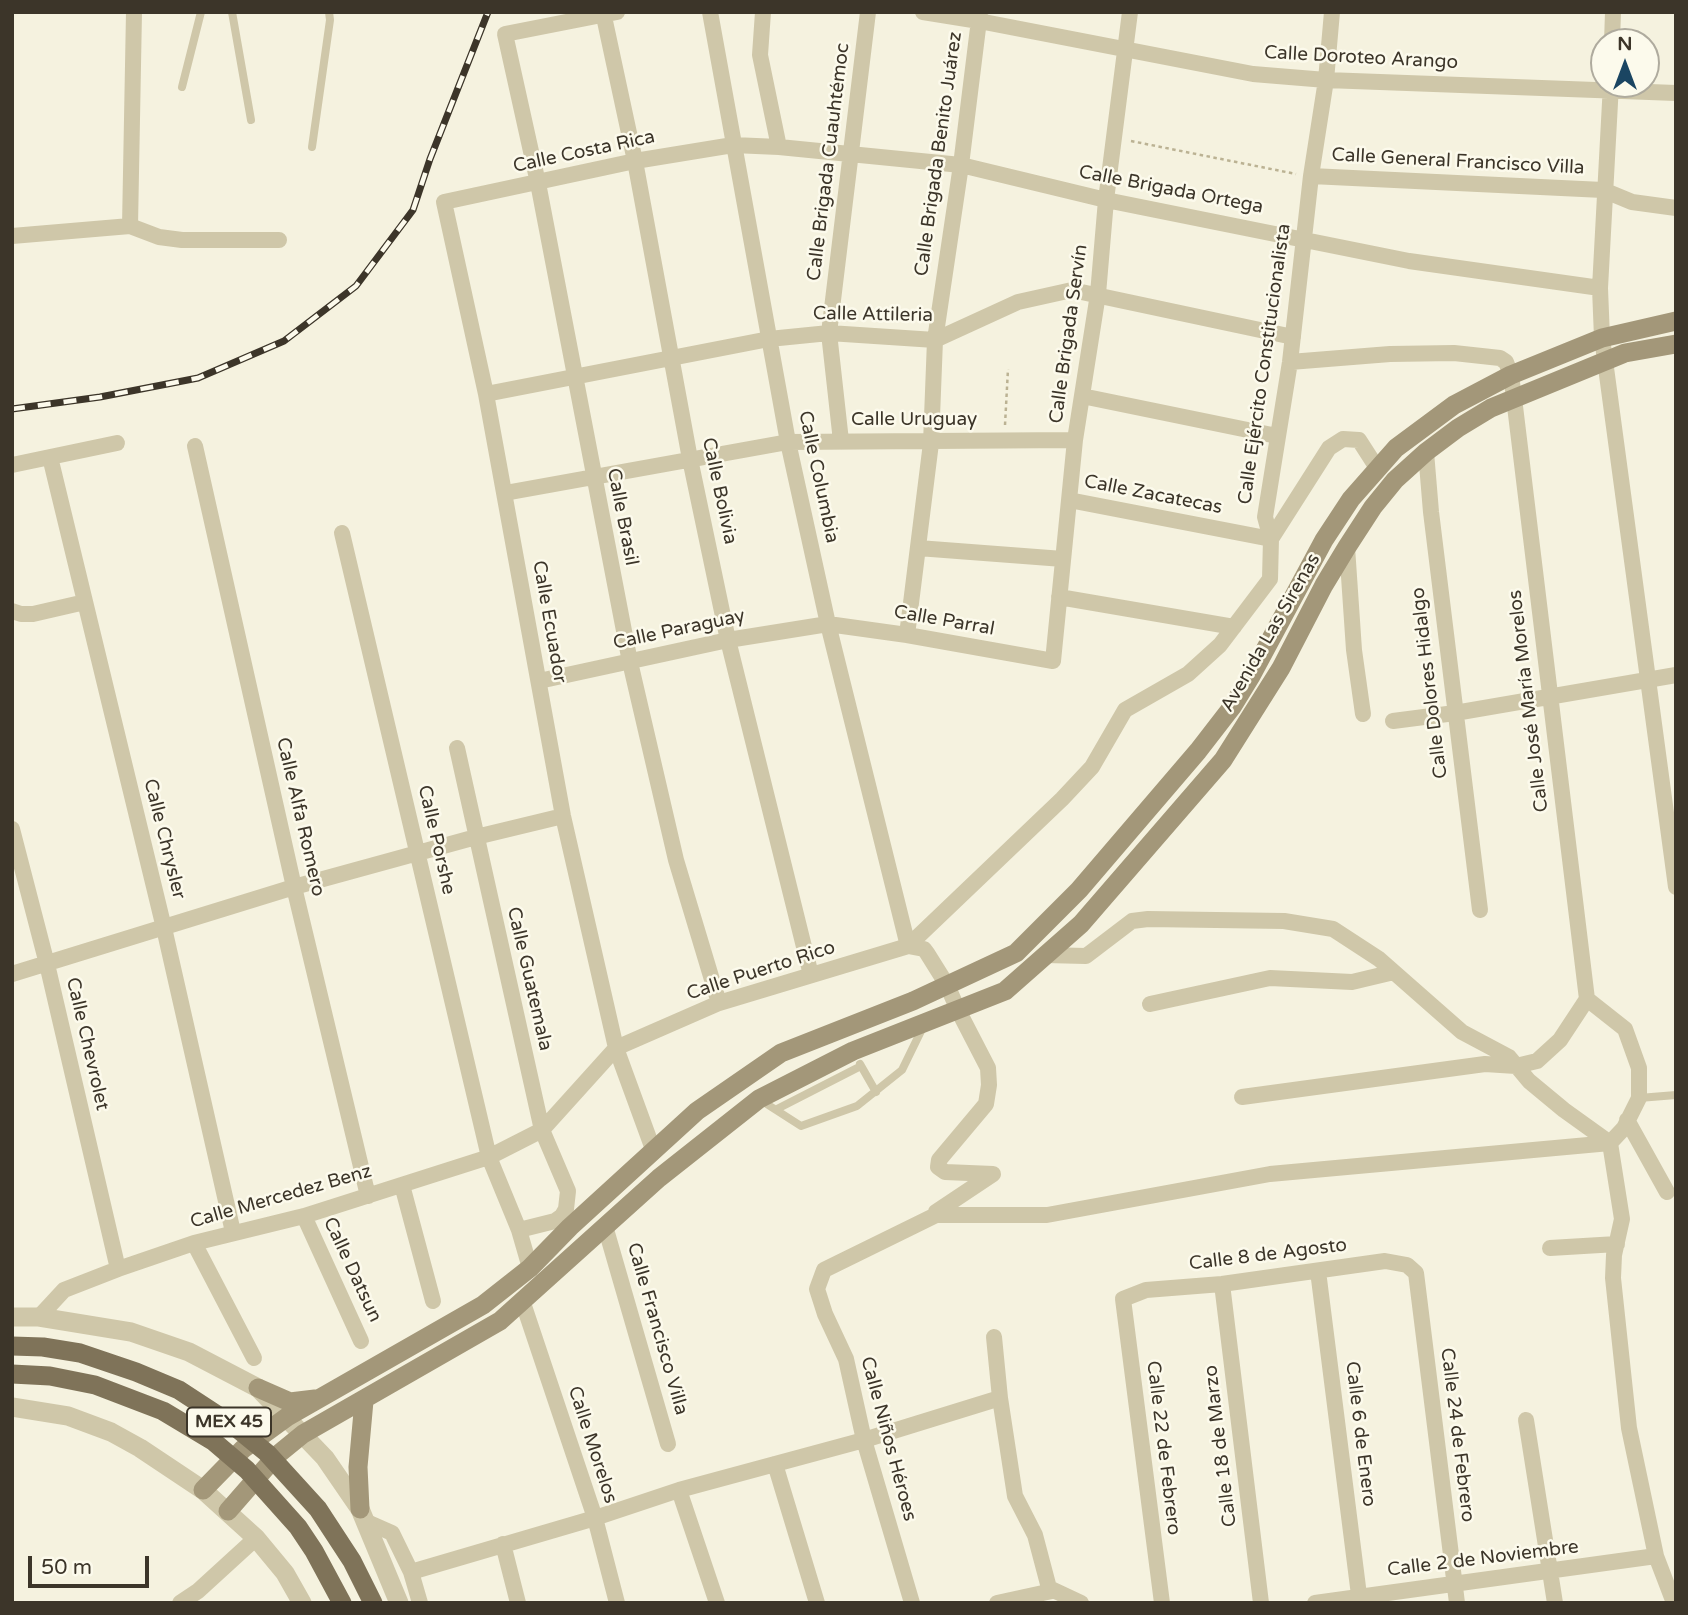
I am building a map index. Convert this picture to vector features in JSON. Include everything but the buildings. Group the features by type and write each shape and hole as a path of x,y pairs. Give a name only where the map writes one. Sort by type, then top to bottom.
{"main road":[{"name":"Avenida Las Sirenas","path":"342,1387 483,1305 530,1268 566,1222 654,1152 697,1111 781,1053 913,1001 1016,953 1079,890 1198,751 1232,707 1324,540 1351,499 1396,448 1454,405 1511,375 1602,338 1676,321"},
{"name":"Avenida Las Sirenas","path":"228,1511 276,1456 303,1434 500,1321 659,1178 759,1099 857,1058 926,1022 1005,991 1081,924 1230,750 1281,668 1347,547 1373,507 1395,480 1458,428 1514,398 1625,354 1676,344"},
{"name":"MEX 45","path":"12,1346 43,1347 80,1353 136,1371 179,1390 234,1426 285,1472 318,1509 352,1561 373,1603"},
{"name":"MEX 45","path":"12,1374 50,1376 95,1385 163,1411 212,1441 247,1470 292,1519 314,1551 342,1603"},
{"path":"258,1388 290,1402 312,1401 342,1387"},
{"path":"203,1490 243,1449 287,1417 342,1387"},
{"path":"363,1516 358,1454 364,1401"}],"street":[{"path":"130,226 134,12"},
{"name":"Calle Columbia","path":"710,12 788,442 828,624 908,946"},
{"path":"763,12 760,55 779,147"},
{"name":"Calle Brigada Cuauhtémoc","path":"841,441 829,333 868,12"},
{"name":"Calle Doroteo Arango","path":"923,12 979,16 1253,74 1326,80 1590,86"},
{"name":"Calle Brigada Servín","path":"1053,661 1076,440 1098,294 1106,200 1130,12"},
{"name":"Calle Ejército Constitucionalista","path":"908,946 1077,783 1091,767 1125,710 1188,674 1220,645 1270,579 1271,539 1265,517 1290,362 1311,176 1326,80 1332,12"},
{"name":"Calle Brasil","path":"608,13 505,34 538,183 630,662 676,860 719,1003"},
{"name":"Calle Bolivia","path":"608,13 690,458 728,640 811,975"},
{"name":"Calle Brigada Benito Juárez","path":"907,635 931,443 934,340 961,165 979,16"},
{"path":"1610,98 1603,190 1600,288 1602,338 1676,887"},
{"name":"Calle Brigada Ortega","path":"733,145 850,153 961,165 1106,200 1409,261 1600,288"},
{"name":"Calle Costa Rica","path":"443,202 635,161 733,145"},
{"name":"Calle General Francisco Villa","path":"1311,176 1603,190 1632,202 1676,208"},
{"name":"Calle Ecuador","path":"443,202 486,394 563,816 617,1048 654,1152"},
{"path":"12,236 130,226 159,237 182,240 279,240"},
{"name":"Calle Attileria","path":"486,394 769,339 829,333 934,340 1018,302 1072,290 1293,337"},
{"path":"1290,362 1390,354 1454,354 1500,358 1506,362 1511,375"},
{"name":"Calle José María Morelos","path":"1511,375 1587,999"},
{"path":"1082,396 1277,436"},
{"path":"1271,539 1329,448 1343,439 1359,440 1377,468"},
{"name":"Calle Uruguay","path":"505,493 788,442 1076,440"},
{"path":"12,466 117,443"},
{"name":"Calle Alfa Romero","path":"195,446 295,887 369,1196"},
{"name":"Calle Dolores Hidalgo","path":"1426,452 1480,910"},
{"name":"Calle Chrysler","path":"50,457 164,928 233,1231"},
{"name":"Calle Zacatecas","path":"1069,500 1271,539"},
{"name":"Calle Porshe","path":"342,533 489,1157 519,1230 530,1268"},
{"path":"1347,547 1354,650 1363,714"},
{"path":"918,548 1063,559"},
{"path":"1059,597 1234,627"},
{"path":"12,611 33,614 85,603"},
{"name":"Calle Parral","path":"828,624 1053,661"},
{"name":"Calle Paraguay","path":"539,681 728,640 828,624"},
{"path":"1393,721 1676,675"},
{"name":"Calle Guatemala","path":"457,748 542,1130 568,1191 566,1222"},
{"path":"12,974 295,887 563,816"},
{"name":"Calle Chevrolet","path":"12,829 47,964 118,1269"},
{"path":"1045,955 1086,956 1132,921 1284,921 1333,929 1379,958 1462,1032 1509,1057 1529,1081 1555,1103 1611,1143"},
{"path":"908,946 924,949 947,985 988,1068 986,1104 939,1160 938,1167 945,1172 993,1174 936,1214"},
{"name":"Calle Puerto Rico","path":"542,1130 617,1048 719,1003 908,946"},
{"path":"1150,1004 1270,978 1352,982 1394,972"},
{"path":"1242,1097 1485,1064 1516,1066 1537,1061 1560,1041 1587,999 1625,1028 1639,1068 1639,1098 1611,1143 1622,1219 1613,1278 1629,1428 1656,1556 1674,1603"},
{"path":"1627,1120 1667,1192"},
{"name":"Calle Mercedez Benz","path":"39,1317 64,1290 118,1269 233,1231 304,1216 489,1157 542,1130"},
{"path":"936,1214 1047,1215 1270,1174 1611,1143"},
{"path":"402,1185 433,1301"},
{"name":"Calle Niños Héroes","path":"912,1603 863,1440 846,1359 825,1314 817,1289 824,1270 936,1214"},
{"name":"Calle Datsun","path":"304,1216 361,1341"},
{"path":"519,1230 555,1221 566,1222"},
{"name":"Calle Francisco Villa","path":"605,1226 668,1444"},
{"path":"194,1243 254,1358"},
{"path":"1550,1248 1617,1244"},
{"name":"Calle 8 de Agosto","path":"1123,1299 1146,1290 1222,1284 1385,1261 1407,1265 1416,1273"},
{"name":"Calle 6 de Enero","path":"1318,1272 1360,1600"},
{"name":"Calle 24 de Febrero","path":"1416,1273 1457,1603"},
{"name":"Calle 18 de Marzo","path":"1222,1284 1261,1603"},
{"name":"Calle 22 de Febrero","path":"1123,1299 1162,1603"},
{"name":"Calle Morelos","path":"523,1303 594,1518 617,1603"},
{"path":"12,1317 39,1317 131,1332 189,1352 258,1388 325,1458 363,1516 399,1603"},
{"path":"994,1338 1015,1496 1035,1535 1052,1591 997,1603"},
{"path":"411,1572 679,1490 863,1440 1000,1398"},
{"path":"12,1407 68,1416 111,1432 203,1490 256,1538 285,1573 302,1603"},
{"path":"1526,1420 1555,1603"},
{"path":"775,1464 817,1603"},
{"path":"679,1490 717,1603"},
{"path":"363,1516 392,1533 411,1572 420,1603"},
{"path":"180,1603 198,1591 256,1538"},
{"path":"503,1544 518,1603"},
{"name":"Calle 2 de Noviembre","path":"1315,1603 1360,1600 1656,1556"},
{"path":"1049,1588 1080,1603"}],"lane":[{"path":"182,87 201,12"},
{"path":"232,12 251,120"},
{"path":"313,147 329,12"},
{"path":"759,1099 801,1126 857,1107 901,1070 926,1022"},
{"path":"777,1109 857,1058 876,1092"},
{"path":"1639,1098 1676,1095"}],"path":[{"path":"1114,138 1283,173 1311,176"},
{"path":"1005,441 1008,369"}],"railway":[{"path":"12,409 100,397 198,378 284,341 356,286 413,210 430,159 488,12"}]}
